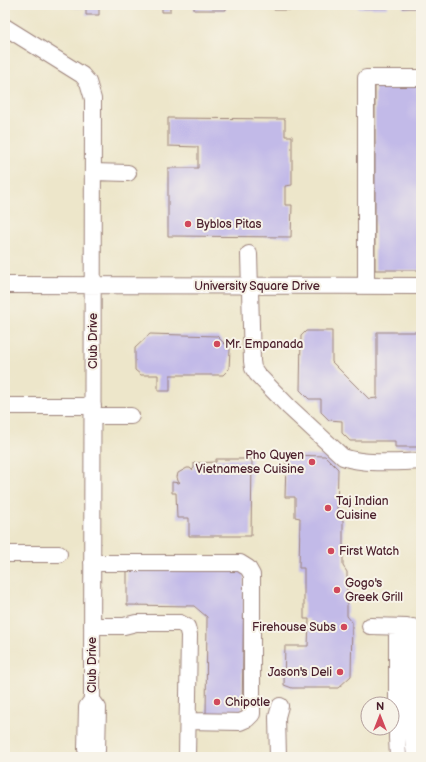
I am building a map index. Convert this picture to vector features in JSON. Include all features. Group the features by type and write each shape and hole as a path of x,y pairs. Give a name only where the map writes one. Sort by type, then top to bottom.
{"street":[{"name":"Club Drive","path":"5,27 82,74 88,82 93,99 92,700 98,708 97,750 95,757"},
{"path":"366,286 366,78 421,78"},
{"path":"93,172 128,173"},
{"path":"249,254 252,361 253,368 263,381 343,457 362,461 421,461"},
{"name":"University Square Drive","path":"5,285 421,286"},
{"path":"5,406 93,411 131,416"},
{"path":"5,554 59,554"},
{"path":"92,563 240,563 248,568 252,575 252,714 247,719 240,722 188,721"},
{"path":"92,626 124,626 136,623 180,623 187,627 189,635 187,757"},
{"path":"370,626 417,627 413,738 415,757"},
{"path":"397,627 398,757"},
{"name":"Club Drive","path":"89,757 86,749 87,706 92,700"},
{"path":"278,757 277,717 280,706"}],"building":[{"path":"74,5 99,5 99,15 86,15 86,8 75,8"},
{"path":"113,5 145,5 145,7 113,7"},
{"path":"162,5 170,5 170,12 162,12"},
{"path":"194,5 226,5 226,10 194,10"},
{"path":"274,5 306,5 306,10 274,10"},
{"path":"357,5 388,5 388,8 357,8"},
{"path":"403,5 421,5 421,8 403,8"},
{"path":"375,83 421,83 421,270 375,270"},
{"path":"168,118 285,119 285,136 292,136 292,185 285,186 285,205 292,205 291,237 168,236 168,168 198,168 198,147 168,146"},
{"path":"306,331 332,331 332,362 369,399 377,398 377,332 421,332 421,447 395,447 395,441 350,441 342,433 342,421 329,420 321,412 321,399 309,399 300,390 301,336"},
{"path":"150,334 217,336 230,349 229,369 223,375 170,375 170,391 158,391 158,375 141,375 135,370 135,348"},
{"path":"290,455 325,456 338,469 337,516 343,520 343,566 347,572 347,616 352,622 351,676 338,688 292,688 284,685 285,646 308,646 309,619 304,619 304,568 299,568 300,518 295,517 295,497 285,497 286,461"},
{"path":"216,459 252,459 251,536 189,536 189,518 177,518 176,493 172,493 172,482 179,483 180,482 178,481 177,477 178,473 187,468 192,470 194,468 194,463 216,462"},
{"path":"127,568 240,570 244,572 242,718 206,717 207,617 194,606 127,605"}],"place":[{"name":"Byblos Pitas","path":"188,224"},
{"name":"Mr. Empanada","path":"217,344"},
{"name":"Pho Quyen Vietnamese Cuisine","path":"312,462"},
{"name":"Taj Indian Cuisine","path":"328,508"},
{"name":"First Watch","path":"331,551"},
{"name":"Gogo's Greek Grill","path":"337,590"},
{"name":"Firehouse Subs","path":"344,627"},
{"name":"Jason's Deli","path":"340,672"},
{"name":"Chipotle","path":"217,702"}]}
